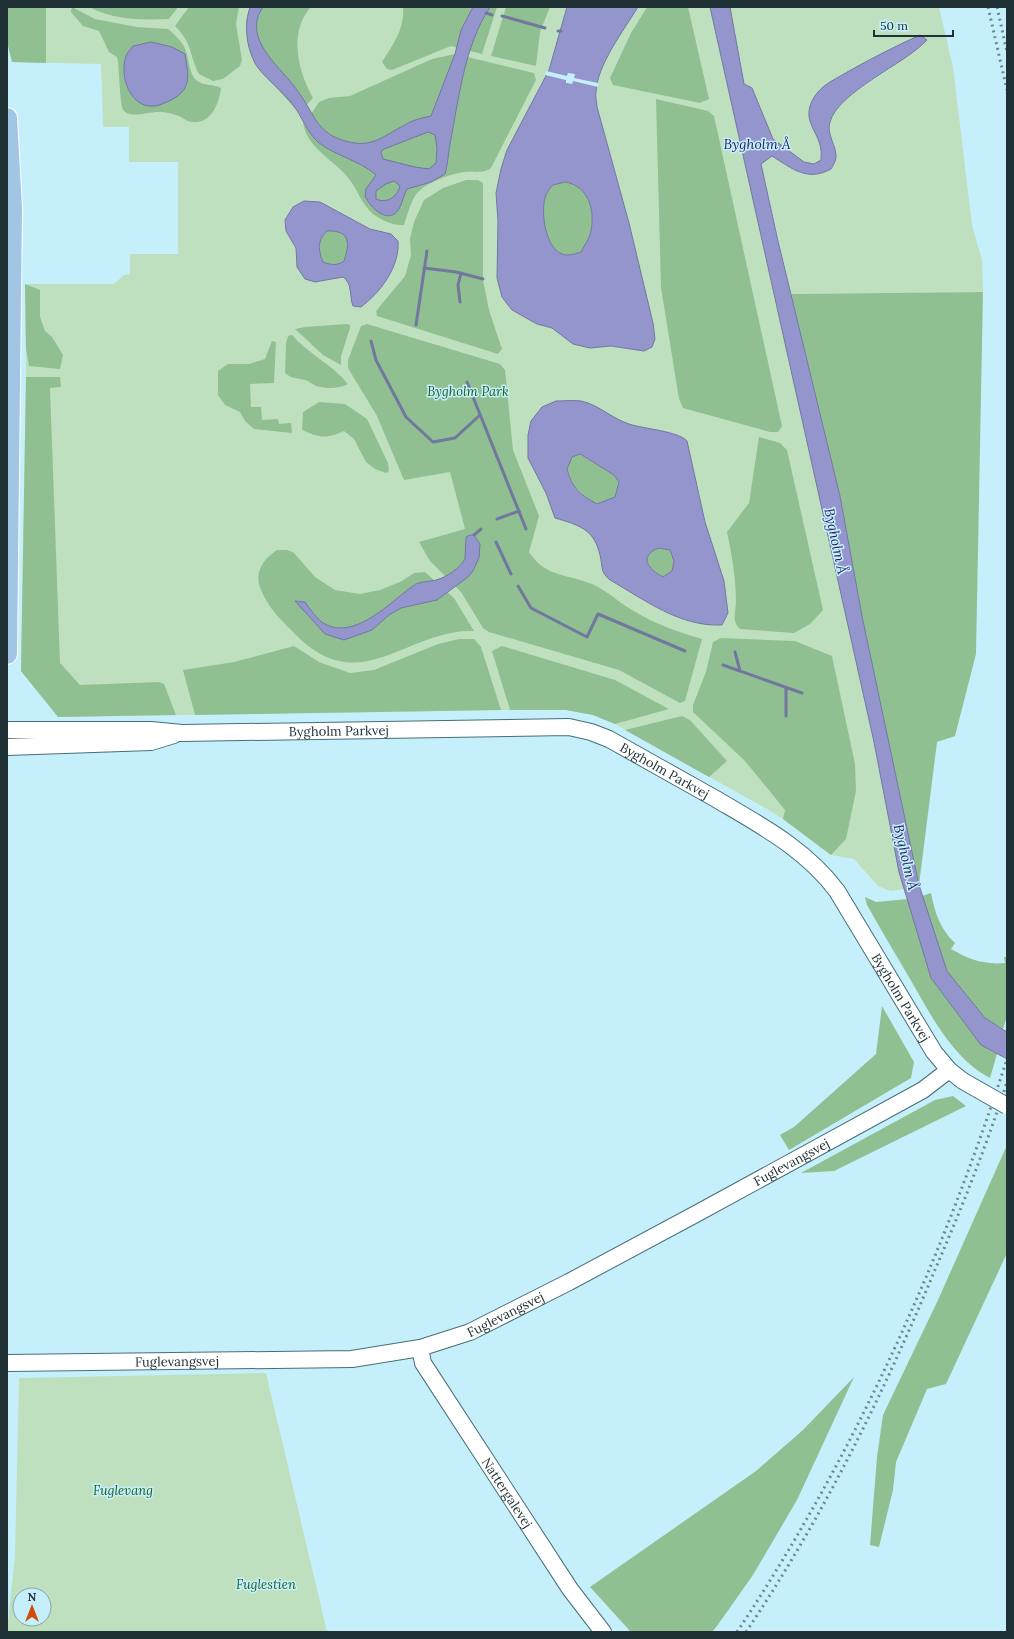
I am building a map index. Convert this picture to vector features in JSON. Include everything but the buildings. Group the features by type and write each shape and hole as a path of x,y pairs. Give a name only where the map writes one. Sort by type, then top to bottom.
{"main road":[{"path":"7,118 12,208 7,654"}],"street":[{"name":"Bygholm Parkvej","path":"7,730 151,730 182,733 569,727 591,732 609,739 762,826 807,858 825,875 836,891 934,1052 949,1070 963,1081 1007,1106"},
{"name":"Bygholm Parkvej","path":"7,747 151,742 182,733"},
{"name":"Fuglevangsvej","path":"7,1363 352,1358 420,1348 470,1332 569,1282 909,1098 949,1070"},
{"name":"Nattergalevej","path":"420,1348 423,1363 584,1608 603,1632"}],"green space":[{"name":"Bygholm Park","path":"7,7 710,7 874,742 899,871 905,889 890,891 878,886 854,859 831,855 783,819 765,808 615,724 593,715 566,710 501,710 58,717 21,671 26,377 25,284 114,284 124,275 130,274 130,254 178,254 178,162 129,162 129,127 103,127 101,64 12,62"},
{"path":"7,7 46,7 46,63 12,62 7,42"},
{"path":"72,7 95,19 137,27 168,29 185,48 194,78 200,83 221,88 213,111 205,120 192,122 165,112 136,115 124,111 121,102 117,57 109,52 99,31 83,26 71,12","holes":["151,42 160,45 182,94"]},
{"path":"89,7 178,7 169,19 148,19 118,17"},
{"path":"189,7 239,7 236,24 242,60 240,66 223,79 213,81 199,74 185,38 175,26"},
{"path":"250,7 311,7 304,17 300,28 298,52 303,76 313,98 299,113 255,64 247,38 246,20"},
{"path":"403,7 497,7 482,54 451,46 392,70 387,69 382,62 400,29"},
{"path":"506,7 550,7 540,32 536,66 491,56"},
{"path":"647,7 688,7 709,99 700,103 613,85 610,78 631,33"},
{"path":"730,7 939,7 953,67 972,225 982,260 983,292 791,294 761,163 772,156 800,173 813,175 834,143 829,128 833,114 848,98 898,63 920,35 874,57 823,87 811,125 821,145 821,160 814,164 804,162 773,139 752,88 744,84"},
{"path":"455,54 534,73 536,80 491,168 481,172 465,172 452,175 430,183 415,196 404,225 396,225 376,216 369,210 349,179 308,138 303,120 311,114 319,102 329,98 350,96 432,59"},
{"path":"656,99 708,111 714,116 782,426 778,432 770,432 683,408 679,399 661,288"},
{"path":"466,180 478,180 483,183 483,280 489,310 502,349 498,354 377,316 376,311 405,276 411,255 410,239 414,222 424,200 443,188"},
{"path":"565,182 580,189 585,195 589,202 592,218 590,235 581,252 568,255 560,253 551,243 547,235 544,217 544,201 547,193 553,185"},
{"path":"327,231 335,231 340,233 344,235 346,239 347,249 344,261 339,264 323,262 319,245 321,238"},
{"path":"25,284 40,290 40,317 45,331 52,337 63,355 60,369 29,366 26,349"},
{"path":"983,292 976,654 955,736 937,742 919,885 862,616 840,496 791,294"},
{"path":"367,324 500,364 505,370 513,450 539,516 529,552 536,561 552,572 598,587 629,608 658,624 702,639 685,701 680,703 619,670 489,632 483,628 461,592 430,561 419,542 465,529 450,472 404,480 377,416 348,368 348,360 361,326"},
{"path":"350,325 350,328 341,356 341,365 323,355 295,329 305,327"},
{"path":"292,335 305,348 342,377 348,384 337,388 320,387 306,380 293,378 285,373 286,343 288,336"},
{"path":"272,341 276,342 274,383 250,384 251,407 261,407 262,420 278,419 279,424 291,423 292,433 254,429 245,421 240,412 225,405 218,395 218,371 228,364 249,364 265,359"},
{"path":"26,377 60,377 61,387 50,388 60,663 80,685 159,682 164,684 176,715 58,717 21,671"},
{"path":"319,402 345,404 367,419 388,463 389,471 386,473 375,469 366,462 354,439 344,431 328,436 318,436 302,430 303,412"},
{"path":"759,437 780,443 787,450 823,610 810,624 794,633 740,629 735,620 735,585 727,532 749,503"},
{"path":"579,454 614,475 619,482 616,497 597,504 578,490 567,469 572,457"},
{"path":"659,548 670,550 674,561 672,571 663,577 653,570 647,559 653,551"},
{"path":"277,550 287,550 294,553 315,577 335,590 360,594 380,590 402,581 414,573 425,572 454,598 474,631 449,633 384,657 363,662 342,662 320,653 296,635 281,620 264,597 261,590 258,578 261,567 267,558"},
{"path":"721,638 795,641 832,656 855,764 856,791 846,839 831,855 783,819 785,810 745,761 693,712 693,705 706,672 713,642"},
{"path":"459,639 474,639 481,647 501,710 195,715 183,670 234,662 294,646 319,662 350,673 374,670 438,644"},
{"path":"502,646 615,680 669,709 615,724 593,715 566,710 510,710 492,651"},
{"path":"682,716 690,720 727,761 709,777 625,730"},
{"path":"931,893 939,920 945,932 955,943 951,949 964,956 990,963 1005,963 1004,957 1007,957 1007,1016 1003,1029 985,1018 947,971 922,896"},
{"path":"865,897 876,902 908,899 931,978 981,1045 997,1054 990,1078 964,1059 935,1021 872,914"},
{"path":"882,1006 914,1062 911,1078 789,1150 780,1135 794,1127 876,1054"},
{"path":"953,1096 966,1106 834,1171 801,1173 935,1100"},
{"path":"1007,1145 1007,1253 946,1384 927,1389 896,1462 893,1490 879,1547 870,1545 877,1457 883,1415 938,1300"},
{"name":"Fuglevang","path":"266,1373 327,1632 7,1632 15,1555 19,1378"},
{"path":"854,1377 797,1500 753,1575 712,1632 631,1632 590,1587 756,1471 803,1430"}],"water":[{"path":"250,7 263,7 257,19 257,30 260,41 273,62 297,90 318,124 332,136 342,140 355,143 369,143 417,119 431,116 455,54 461,30 473,7 490,7 481,22 468,56 445,174 431,182 407,189 399,209 395,214 390,216 385,215 375,209 365,196 366,189 376,175 362,165 332,151 318,142 311,134 290,101 258,68 248,43 248,14","holes":["428,132 435,135 437,148 436,163 429,169 383,159 381,152 384,149","394,181 400,186 397,193 388,200 384,201 376,199 376,191 386,184"]},
{"path":"567,7 638,7 606,59 598,82 596,96 597,107 629,223 653,323 655,339 652,347 644,351 611,346 590,348 573,344 552,328 537,324 512,310 502,297 497,278 498,221 496,193 507,150 549,70","holes":["565,182 580,189 589,202 592,227 590,235 581,252 565,255 555,249 547,235 544,218 544,201 547,193 553,185"]},
{"name":"Bygholm Å","path":"710,7 730,7 744,84 752,88 773,139 804,162 814,164 821,160 821,152 818,139 810,123 809,111 812,101 818,92 826,85 866,61 902,43 920,35 927,40 904,59 858,89 845,100 836,111 829,126 830,136 836,154 836,159 831,169 822,173 807,174 794,169 772,156 761,164 778,241 840,496 862,616 919,885 947,971 985,1018 1007,1032 1007,1059 981,1045 931,978 899,872 874,742"},
{"path":"151,42 172,47 185,54 188,77 185,88 181,93 175,98 158,106 146,106 133,97 128,90 124,73 126,56 133,46"},
{"path":"304,201 320,202 370,229 391,234 398,241 396,260 388,278 376,294 361,307 353,306 350,287 343,277 315,282 305,279 297,267 296,248 286,231 285,220 293,207","holes":["327,231 335,231 344,235 347,243 347,249 344,261 339,264 329,264 323,262 319,245 321,238"]},
{"path":"556,401 581,401 593,405 623,422 676,435 687,441 705,522 724,581 728,613 722,625 692,622 677,617 650,604 610,580 603,572 600,555 594,539 584,529 555,518 546,493 528,458 528,435 531,421 542,407","holes":["580,454 614,475 619,482 615,497 597,504 581,494 574,486 567,469 572,457","659,548 670,550 674,561 672,571 663,577 653,570 647,559 653,551"]},
{"path":"474,535 480,544 479,558 473,571 468,577 437,600 401,608 389,615 372,630 344,640 325,634 295,601 305,602 320,621 335,628 359,624 383,610 415,584 440,579 457,569 465,559 466,537"}],"pier":[{"path":"546,71 567,76 568,73 575,74 574,78 598,83 598,87 573,81 572,84 566,83 566,80 545,75"}],"waterway":[{"path":"486,13 492,15"},
{"path":"502,16 545,28"},
{"path":"416,325 427,251"},
{"path":"424,268 456,272 483,279"},
{"path":"460,302 458,285 461,273"},
{"path":"371,341 376,360 406,417 433,442 455,438 480,415"},
{"path":"467,382 526,529"},
{"path":"497,519 519,511"},
{"path":"474,535 481,529"},
{"path":"496,542 511,574"},
{"path":"518,586 531,608 587,637 598,614 685,651"},
{"path":"735,652 740,671"},
{"path":"723,665 802,693"},
{"path":"786,688 786,716"}],"railway":[{"path":"988,7 1007,90"},
{"path":"997,7 1007,52"},
{"path":"737,1632 780,1565 819,1496 857,1426 892,1355 954,1209 982,1134 1007,1059"},
{"path":"746,1632 801,1544 874,1407 917,1313 956,1220 983,1151 1007,1082"}],"park label":[{"name":"Fuglestien","path":"266,1584"}]}
